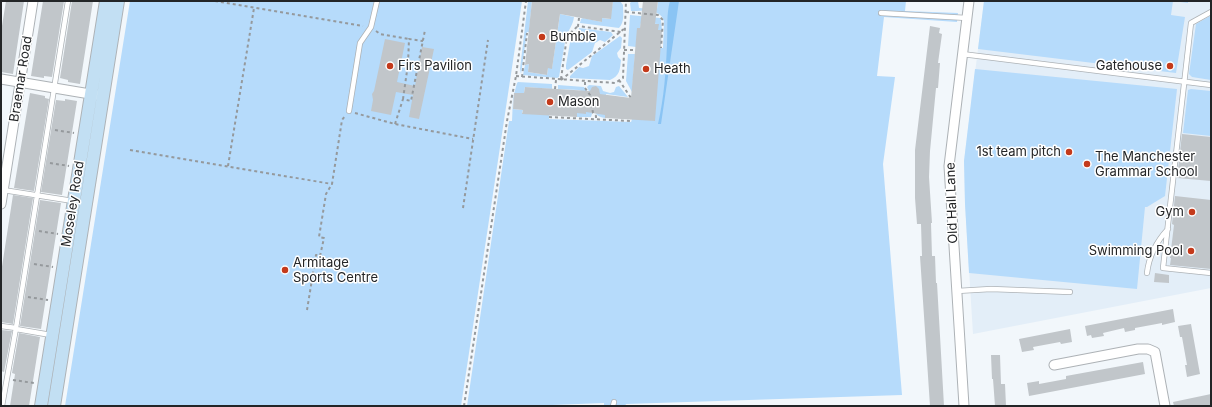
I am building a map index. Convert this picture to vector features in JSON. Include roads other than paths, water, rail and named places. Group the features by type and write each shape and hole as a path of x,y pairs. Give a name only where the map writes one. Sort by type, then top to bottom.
{"main road":[{"name":"Moseley Road","path":"54,406 97,95 106,1"},
{"name":"Moseley Road","path":"41,406 85,135 97,95 118,1"}],"street":[{"name":"Braemar Road","path":"1,204 33,1"},
{"name":"Old Hall Lane","path":"964,406 949,166 969,1"},
{"path":"1,79 97,95"},
{"path":"1054,365 1138,349 1148,349 1155,352 1165,406"}],"lane":[{"path":"2,406 8,379 68,1"},
{"path":"349,111 360,43 371,27 378,1"},
{"path":"1211,12 1191,23 1163,268 1211,273"},
{"path":"881,13 967,18"},
{"path":"962,54 1211,85"},
{"path":"3,190 74,201"},
{"path":"1147,273 1148,262 1153,250 1159,239 1168,229"},
{"path":"957,291 991,289 1070,292"},
{"path":"1,326 52,335"}],"place":[{"name":"Bumble","path":"542,37"},
{"name":"Firs Pavilion","path":"390,66"},
{"name":"Gatehouse","path":"1170,66"},
{"name":"Heath","path":"646,69"},
{"name":"Mason","path":"550,102"},
{"name":"1st team pitch","path":"1069,152"},
{"name":"The Manchester Grammar School","path":"1087,164"},
{"name":"Gym","path":"1192,212"},
{"name":"Swimming Pool","path":"1191,251"},
{"name":"Armitage Sports Centre","path":"285,270"}]}
